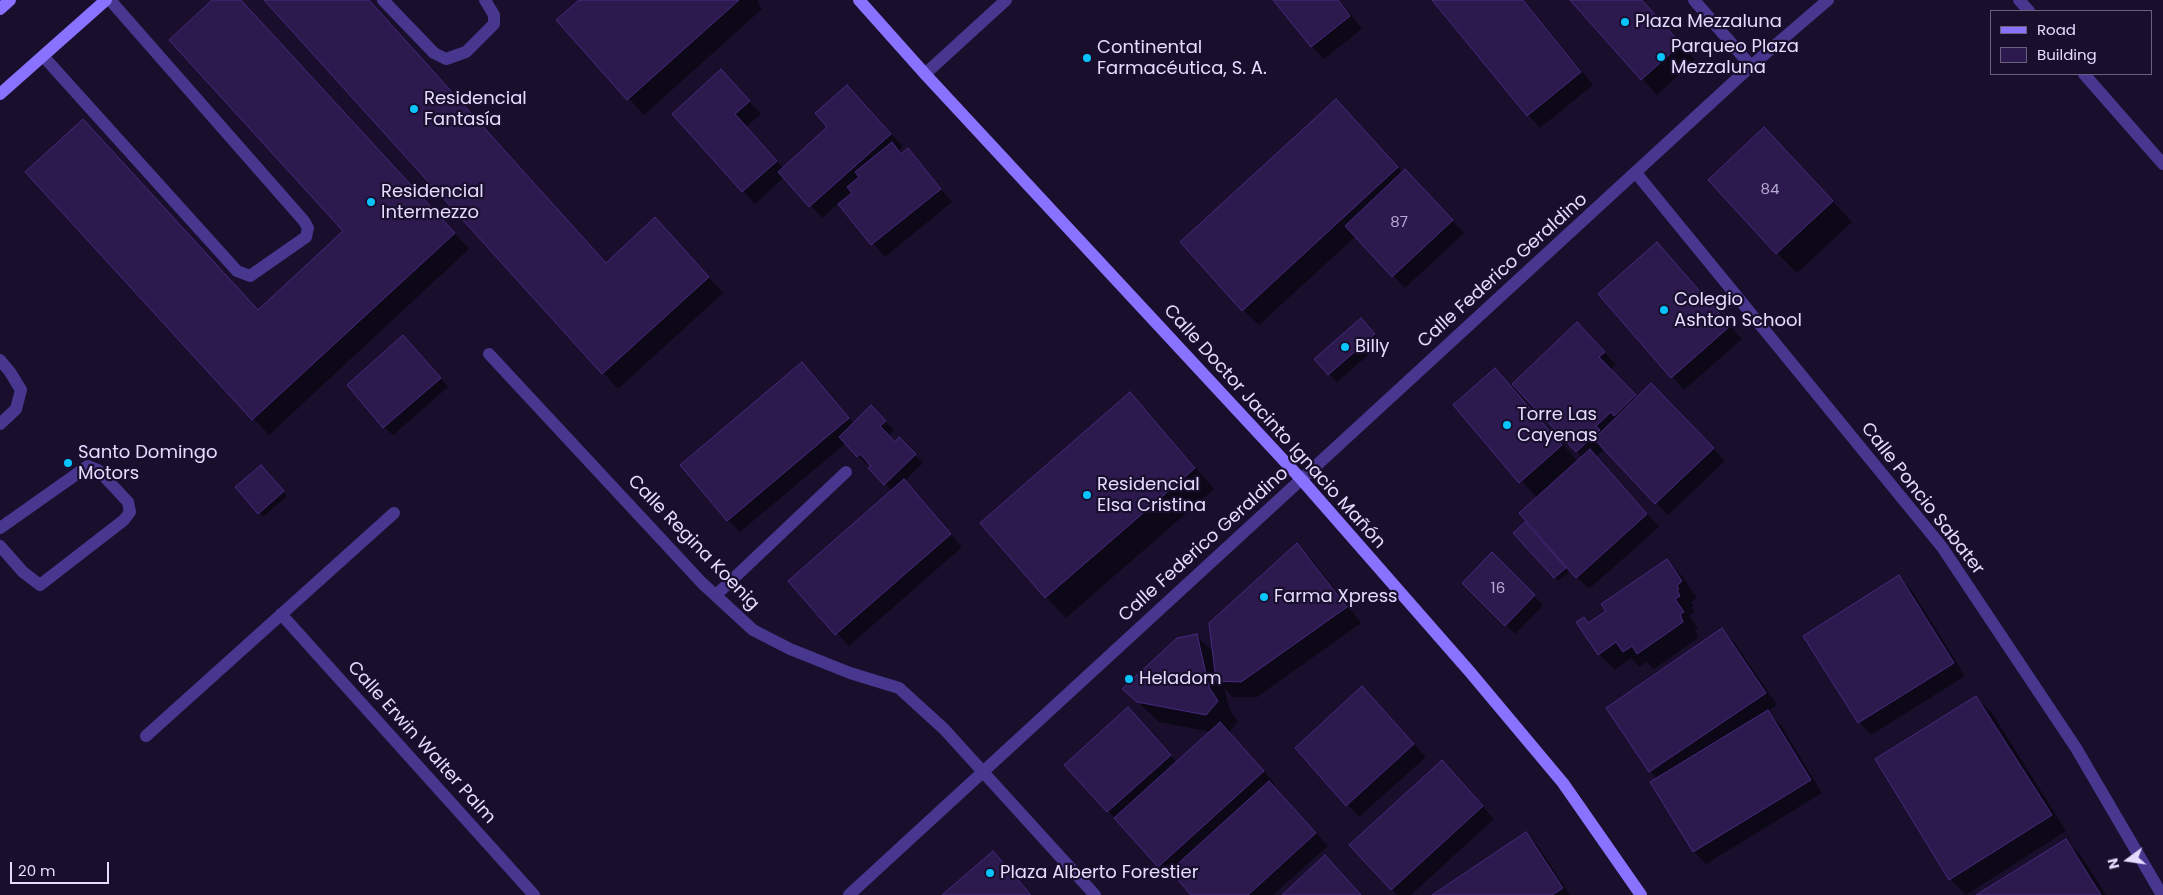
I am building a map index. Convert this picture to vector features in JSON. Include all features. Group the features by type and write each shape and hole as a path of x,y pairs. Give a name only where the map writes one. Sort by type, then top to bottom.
{"street":[{"path":"0,94 106,0"},
{"path":"43,56 237,271 250,276 306,237 308,228 304,220 110,0"},
{"path":"383,0 434,53 446,59 466,52 494,24 494,15 485,0"},
{"name":"Calle Doctor Jacinto Ignacio Mañón","path":"859,0 925,74 1301,479 1470,672 1563,783 1641,895"},
{"path":"925,74 1006,0"},
{"path":"1694,0 1751,66"},
{"name":"Calle Federico Geraldino","path":"849,895 1751,66 1828,0"},
{"path":"2019,0 2028,10"},
{"path":"2085,75 2163,164"},
{"name":"Calle Poncio Sabater","path":"1636,172 1942,547 2076,748 2162,895"},
{"name":"Calle Regina Koenig","path":"490,354 716,595 753,630 790,649 850,673 898,688 944,729 1095,895"},
{"path":"0,360 21,390 16,409 0,424"},
{"path":"0,528 88,466 98,470 128,502 130,512 124,520 50,579 40,584 23,572 0,546"},
{"path":"716,595 846,472"},
{"path":"146,736 394,513"},
{"name":"Calle Erwin Walter Palm","path":"282,614 534,895"}],"building":[{"name":"Residencial Intermezzo","path":"212,0 241,0 455,233 252,420 25,172 83,119 258,310 343,231 169,40"},
{"name":"Residencial Fantasía","path":"264,0 369,0 606,263 655,217 709,277 602,374"},
{"path":"579,0 739,0 627,100 556,20"},
{"path":"1273,0 1338,0 1350,16 1311,47"},
{"path":"1432,0 1523,0 1581,72 1527,116"},
{"name":"Plaza Mezzaluna","path":"1570,0 1642,0 1681,44 1641,80"},
{"path":"721,69 750,101 735,114 777,161 742,192 672,114"},
{"path":"847,85 891,134 809,207 778,172 827,127 815,113"},
{"path":"1336,99 1398,167 1242,311 1180,242"},
{"path":"1764,127 1833,201 1776,254 1708,180"},
{"path":"892,142 901,154 908,148 941,189 871,245 838,204 852,193 847,187 859,177 855,172"},
{"path":"1405,169 1453,220 1392,277 1345,226"},
{"name":"Colegio Ashton School","path":"1657,242 1730,326 1671,378 1598,294"},
{"name":"Billy","path":"1361,318 1375,334 1328,375 1314,359"},
{"path":"1577,322 1605,352 1599,357 1636,395 1614,416 1611,412 1596,426 1600,430 1576,452 1512,384"},
{"path":"403,335 441,378 383,428 347,385"},
{"path":"802,362 849,418 727,521 680,465"},
{"name":"Torre Las Cayenas","path":"1495,368 1562,445 1519,483 1453,405"},
{"path":"1651,383 1714,448 1655,504 1594,439"},
{"name":"Residencial Elsa Cristina","path":"1130,392 1195,468 1045,598 980,523"},
{"path":"871,405 886,421 880,426 895,442 899,437 916,454 884,485 868,468 871,466 860,454 857,457 839,437"},
{"path":"1590,449 1647,514 1576,578 1519,513"},
{"path":"261,465 284,491 258,514 235,487"},
{"path":"904,479 951,534 835,635 788,581"},
{"path":"1525,522 1566,568 1554,578 1513,533"},
{"path":"1297,543 1347,607 1241,682 1216,681 1209,623"},
{"path":"1492,552 1535,595 1505,626 1462,583"},
{"path":"1667,559 1682,581 1677,586 1680,596 1675,599 1684,612 1680,614 1683,622 1637,654 1632,646 1623,652 1616,642 1598,655 1576,622 1584,617 1588,623 1606,611 1601,604"},
{"path":"1899,575 1954,663 1858,723 1803,636"},
{"path":"1722,628 1766,693 1649,772 1606,708"},
{"path":"1197,634 1209,687 1218,701 1206,715 1137,702 1122,689 1177,638"},
{"path":"1362,686 1414,744 1346,806 1295,748"},
{"path":"1976,696 2052,815 1949,880 1875,759"},
{"path":"1128,707 1171,755 1107,812 1064,765"},
{"path":"1768,710 1811,780 1693,852 1650,782"},
{"path":"1220,722 1264,771 1158,867 1114,818"},
{"path":"1442,760 1483,806 1391,890 1349,845"},
{"path":"1269,781 1316,833 1248,895 1191,895 1170,871"},
{"path":"1526,832 1563,888 1552,895 1432,895"},
{"path":"2066,839 2101,895 1976,895"},
{"name":"Plaza Alberto Forestier","path":"993,851 1031,895 942,895"},
{"path":"1325,855 1361,895 1282,895"}],"place":[{"name":"Plaza Mezzaluna","path":"1625,22"},
{"name":"Parqueo Plaza Mezzaluna","path":"1661,57"},
{"name":"Continental Farmacéutica, S. A.","path":"1087,58"},
{"name":"Residencial Fantasía","path":"414,109"},
{"name":"Residencial Intermezzo","path":"371,202"},
{"name":"Colegio Ashton School","path":"1664,310"},
{"name":"Billy","path":"1345,347"},
{"name":"Torre Las Cayenas","path":"1507,425"},
{"name":"Santo Domingo Motors","path":"68,463"},
{"name":"Residencial Elsa Cristina","path":"1087,495"},
{"name":"Farma Xpress","path":"1264,597"},
{"name":"Heladom","path":"1129,679"},
{"name":"Plaza Alberto Forestier","path":"990,873"}]}
